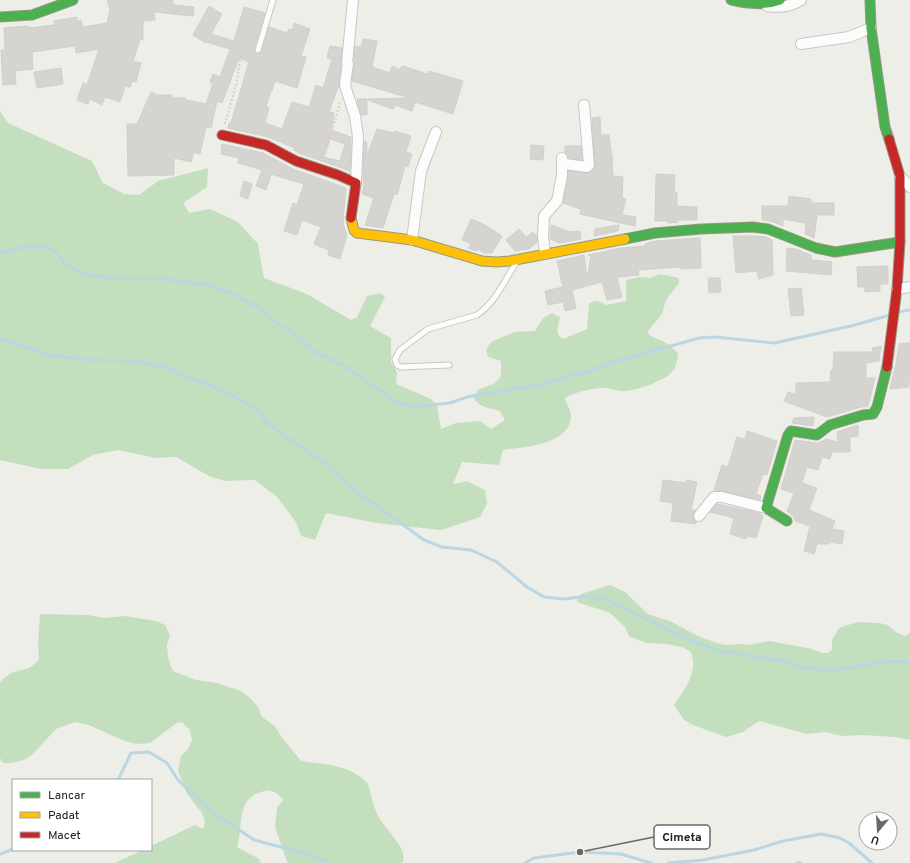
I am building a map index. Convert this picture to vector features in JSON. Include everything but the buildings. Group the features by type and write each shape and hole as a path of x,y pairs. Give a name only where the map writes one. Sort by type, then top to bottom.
{"street":[{"path":"0,16 32,15 73,0"},
{"path":"353,0 345,83 355,116 358,136 356,183 351,214 352,228 359,234 412,240 482,261 497,262 654,233 701,229 753,227 768,229 816,248 835,252 900,242"},
{"path":"731,0 782,7 794,5 801,0"},
{"path":"754,4 776,2 780,0"},
{"path":"766,508 785,441 791,431 817,435 830,425 863,415 873,414 875,412 888,362 897,289 900,242 900,176 885,127 871,28 870,0"},
{"path":"801,44 849,37 871,28"},
{"path":"544,254 544,216 557,200 562,162 565,164 587,167 589,165 584,105"},
{"path":"412,240 421,171 436,132"},
{"path":"222,135 266,145 296,161 356,183"},
{"path":"900,176 910,187"},
{"path":"897,289 910,288"},
{"path":"699,516 714,497 722,497 766,508 787,521"}],"lane":[{"path":"258,50 273,0"},
{"path":"449,365 401,367 396,365 395,359 400,350 428,329 477,315 483,311 496,297 519,259"}],"path":[{"path":"222,135 234,93 242,53"},
{"path":"320,169 343,91 346,89"}],"green space":[{"path":"0,111 8,123 92,161 103,183 124,194 139,195 158,181 208,168 207,187 183,203 189,213 210,209 238,222 258,244 264,278 307,294 351,320 357,317 367,296 381,293 385,297 370,326 391,338 391,362 397,372 396,384 431,399 437,405 441,429 456,423 480,421 491,429 505,420 500,411 481,405 475,400 474,397 478,390 495,383 501,376 501,361 488,357 486,350 491,342 515,332 535,331 543,318 552,313 560,317 557,331 559,336 563,339 587,329 589,304 596,301 606,305 626,301 626,280 640,277 650,278 660,274 679,278 679,283 666,300 662,314 648,331 649,335 668,344 678,353 676,366 667,376 640,388 627,391 618,391 606,388 594,389 579,392 565,398 571,413 571,418 568,427 562,434 554,439 533,446 503,450 499,465 462,462 453,484 467,481 485,490 487,504 480,517 441,530 376,523 326,513 315,540 301,536 296,522 277,497 255,480 225,481 209,476 176,457 156,458 118,450 93,455 68,469 41,469 0,460"},
{"path":"610,585 625,592 648,614 670,621 698,636 726,645 749,645 769,641 828,653 832,649 832,640 839,628 857,622 888,625 896,632 905,636 910,633 910,740 895,737 863,735 843,736 825,732 807,734 759,721 743,732 726,737 693,725 684,720 674,705 686,687 692,674 693,660 691,652 682,647 667,644 647,643 633,638 629,636 625,627 610,613 577,602 578,597 581,594"},
{"path":"40,614 88,615 104,618 125,616 156,621 165,625 170,635 167,645 168,657 173,671 196,680 217,683 241,691 258,707 262,717 275,726 280,735 301,761 337,766 346,769 354,773 368,784 373,803 380,820 395,838 402,851 402,863 288,863 275,827 277,808 283,800 275,792 265,791 255,794 245,805 242,813 237,847 259,859 261,863 115,863 141,851 152,851 152,846 195,825 203,829 205,822 202,813 187,794 178,771 181,756 188,749 192,740 190,730 183,723 178,722 150,743 136,744 122,740 89,725 75,722 56,729 29,757 14,762 3,763 0,758 0,683 11,673 29,668 37,662 39,658 38,645"}],"waterway":[{"path":"0,252 40,246 50,249 58,254 63,262 77,271 86,274 107,278 167,279 208,285 228,291 263,310 278,324 297,335 318,354 345,366 397,402 410,407 450,403 467,397 550,383 607,364 699,338 715,337 775,343 851,326 890,315"},
{"path":"899,312 910,310"},
{"path":"0,339 44,354 88,360 139,361 168,368 236,397 253,407 260,413 266,422 326,464 348,485 424,540 442,547 471,550 497,562 527,587 544,597 564,599 589,596 604,599 693,641 719,651 777,660 797,666 827,671 891,661 910,662"},
{"path":"118,779 131,753 149,752 167,763 178,780 206,807 254,840 308,854 328,863"},
{"path":"668,863 703,860 754,850 783,841 821,834 840,838 849,843 872,863"},
{"path":"0,854 12,849"},
{"path":"525,863 534,858 580,852 621,854 651,863"}],"traffic: fast":[{"path":"0,17 32,15 73,0"},
{"path":"731,0 756,4 780,0"},
{"path":"870,0 871,28 885,127 889,139"},
{"path":"625,239 655,233 753,227 768,229 816,248 835,252 900,242"},
{"path":"787,521 766,508 788,435 791,431 817,435 830,425 863,415 873,414 877,407 887,367"}],"traffic: slow":[{"path":"351,218 354,230 357,233 412,240 482,261 510,261 625,239"}],"traffic: jam":[{"path":"222,135 266,145 296,161 338,175 356,183 351,218"},
{"path":"887,367 897,289 900,242 900,176 889,139"}],"place":[{"name":"Cimeta","path":"580,852"}]}
